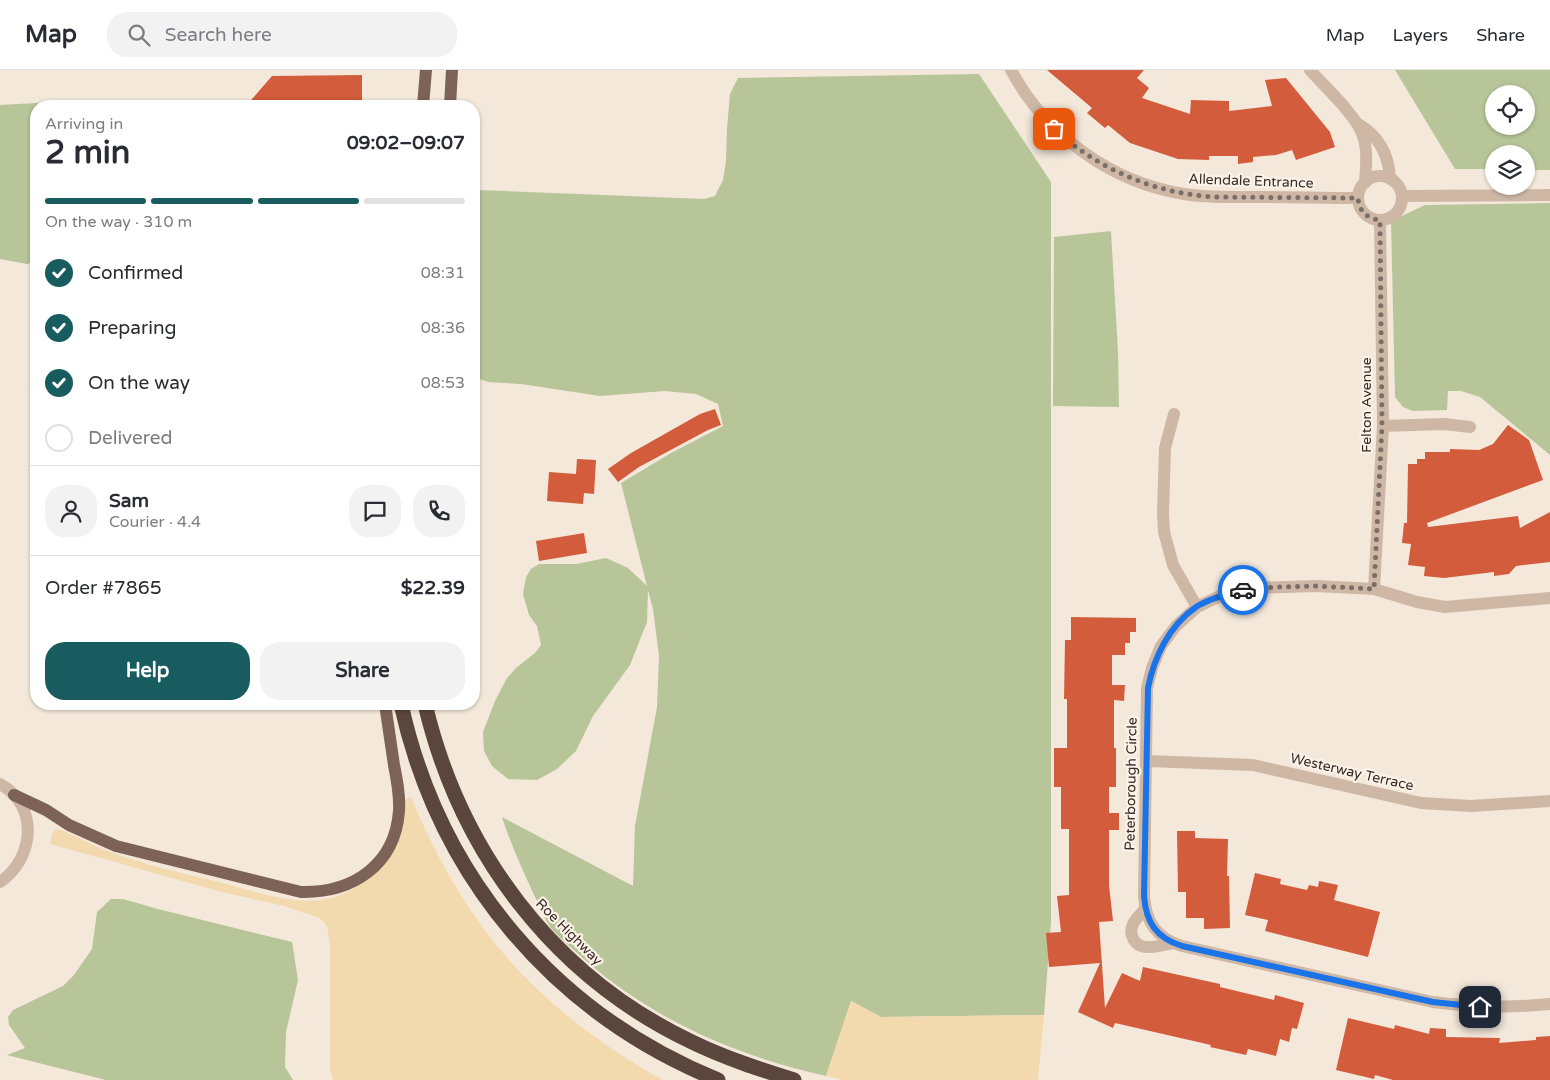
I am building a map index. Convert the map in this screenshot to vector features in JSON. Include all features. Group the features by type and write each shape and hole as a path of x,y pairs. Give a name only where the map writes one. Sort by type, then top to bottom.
{"highway":[{"path":"403,710 416,761 439,819 473,880 515,936 564,986 600,1015 659,1052 718,1080"},
{"name":"Roe Highway","path":"427,710 444,768 461,809 481,848 519,903 563,953 614,996 671,1032 731,1060 794,1080"}],"main road":[{"path":"424,100 426,70"},
{"path":"450,100 452,70"},
{"path":"14,795 46,810 69,825 116,846 302,892 320,893 354,882 368,872 381,859 397,828 398,792 386,710"}],"street":[{"name":"Allendale Entrance","path":"1011,70 1025,94 1054,129 1088,156 1126,176 1166,190 1199,196 1358,198"},
{"path":"1310,70 1358,124 1373,135 1383,150 1390,166 1390,178"},
{"path":"1358,124 1363,136 1366,154 1365,182 1358,198 1360,206 1364,213 1371,218 1380,220 1388,219 1398,212 1402,204 1402,196 1398,185 1390,178 1376,177 1365,182"},
{"path":"1402,196 1550,195"},
{"name":"Felton Avenue","path":"1374,589 1382,426 1380,220"},
{"path":"1174,414 1165,448 1164,532 1173,565 1196,607"},
{"path":"1382,426 1444,424 1470,427"},
{"name":"Peterborough Circle","path":"1550,598 1445,607 1417,602 1374,589 1316,586 1251,588 1222,595 1196,607 1176,626 1161,646 1152,668 1148,688 1144,896 1145,909 1150,923 1156,930 1174,943 1433,1002 1496,1007 1550,1004"},
{"name":"Westerway Terrace","path":"1147,761 1253,765 1421,803 1471,806 1550,801"},
{"path":"0,784 14,795 23,808 28,822 25,852 19,865 9,876 0,882"},
{"path":"1145,909 1136,919 1131,929 1132,938 1135,942 1144,947 1174,943"}],"green space":[{"path":"1395,70 1550,70 1550,170 1535,170 1535,145 1485,145 1485,169 1455,169"},
{"path":"979,74 1051,182 1051,922 1044,1015 881,1017 851,1001 826,1076 760,1058 698,1033 667,1018 611,981 570,947 552,929 543,915 513,848 502,817 633,886 635,826 657,707 659,656 653,609 648,590 647,622 630,665 593,716 576,751 557,769 537,780 508,779 492,766 484,751 483,732 495,701 507,678 536,652 541,645 537,626 529,615 523,594 526,577 531,569 539,564 576,564 606,558 628,568 647,586 621,483 671,453 723,426 718,404 696,394 665,391 600,396 521,384 488,382 480,379 480,190 704,199 715,196 723,180 726,161 730,94 738,78"},
{"path":"30,103 30,263 27,264 0,259 0,105"},
{"path":"1550,203 1550,455 1480,397 1461,391 1448,391 1447,410 1413,411 1403,407 1395,397 1391,221 1425,205"},
{"path":"1111,231 1119,407 1053,406 1054,237"},
{"path":"111,899 123,899 292,942 298,980 286,1032 285,1067 293,1080 106,1080 7,1055 25,1048 9,1025 8,1017 13,1010 63,986 74,975 92,949 97,912"}],"sand":[{"path":"411,797 439,857 460,894 472,913 515,967 554,1004 596,1038 663,1080 333,1080 330,1070 330,944 327,926 320,918 284,906 222,892 50,844 52,834 56,829 133,860 269,896 307,901 328,899 349,891 374,873 404,800"},
{"path":"851,1001 881,1017 1044,1015 1038,1080 843,1080 826,1076"}],"building":[{"path":"1047,70 1144,70 1137,78 1149,88 1142,98 1190,114 1191,100 1229,101 1229,111 1272,106 1265,80 1286,78 1330,132 1335,147 1296,160 1292,150 1276,155 1253,157 1253,162 1238,164 1238,156 1209,156 1209,160 1178,159 1130,143 1108,125 1105,128 1087,113 1092,108"},
{"path":"362,75 362,100 251,100 272,76"},
{"path":"715,409 721,425 639,467 618,482 608,469 631,453 700,414"},
{"path":"1508,425 1529,440 1543,480 1427,523 1428,527 1518,516 1520,528 1550,512 1550,562 1516,566 1509,574 1494,576 1494,572 1444,578 1424,576 1425,567 1408,565 1411,544 1402,543 1404,523 1407,523 1408,464 1417,464 1417,459 1425,459 1425,452 1450,452 1450,449 1479,450 1493,444"},
{"path":"577,459 596,460 594,494 584,493 583,504 547,501 549,472 576,474"},
{"path":"584,533 587,553 539,561 536,541"},
{"path":"1071,617 1136,618 1136,632 1130,632 1130,643 1125,643 1125,655 1112,655 1112,685 1125,685 1124,701 1114,700 1116,787 1109,787 1109,813 1119,813 1119,830 1109,830 1109,885 1113,921 1099,922 1105,1008 1122,973 1140,981 1143,967 1220,984 1220,987 1274,1000 1275,995 1304,1003 1297,1029 1292,1028 1289,1042 1280,1039 1276,1056 1248,1049 1246,1055 1115,1023 1113,1028 1078,1012 1100,963 1049,967 1046,933 1061,932 1057,896 1069,895 1069,829 1061,829 1061,787 1054,787 1054,748 1067,748 1067,699 1064,699 1065,640 1071,640"},
{"path":"1177,831 1195,831 1195,838 1228,839 1227,876 1229,876 1230,928 1204,929 1204,918 1186,918 1186,892 1178,892"},
{"path":"1255,873 1281,879 1280,884 1307,890 1309,885 1318,887 1319,881 1338,885 1334,900 1380,912 1368,957 1265,931 1268,920 1245,915"},
{"path":"1348,1018 1394,1029 1395,1025 1429,1034 1430,1028 1446,1029 1446,1037 1500,1038 1499,1043 1536,1040 1536,1037 1550,1036 1550,1080 1393,1080 1375,1075 1374,1079 1336,1070"}],"way so far":[{"path":"1054,129 1075,147 1106,166 1126,176 1166,190 1182,194 1216,197 1358,198 1364,213 1375,220 1380,220 1382,426 1374,589 1316,586 1251,588 1243,590"}],"route":[{"path":"1243,590 1222,595 1196,607 1176,626 1161,646 1152,668 1148,688 1144,896 1145,909 1150,923 1169,940 1182,946 1433,1002 1480,1007"}]}
